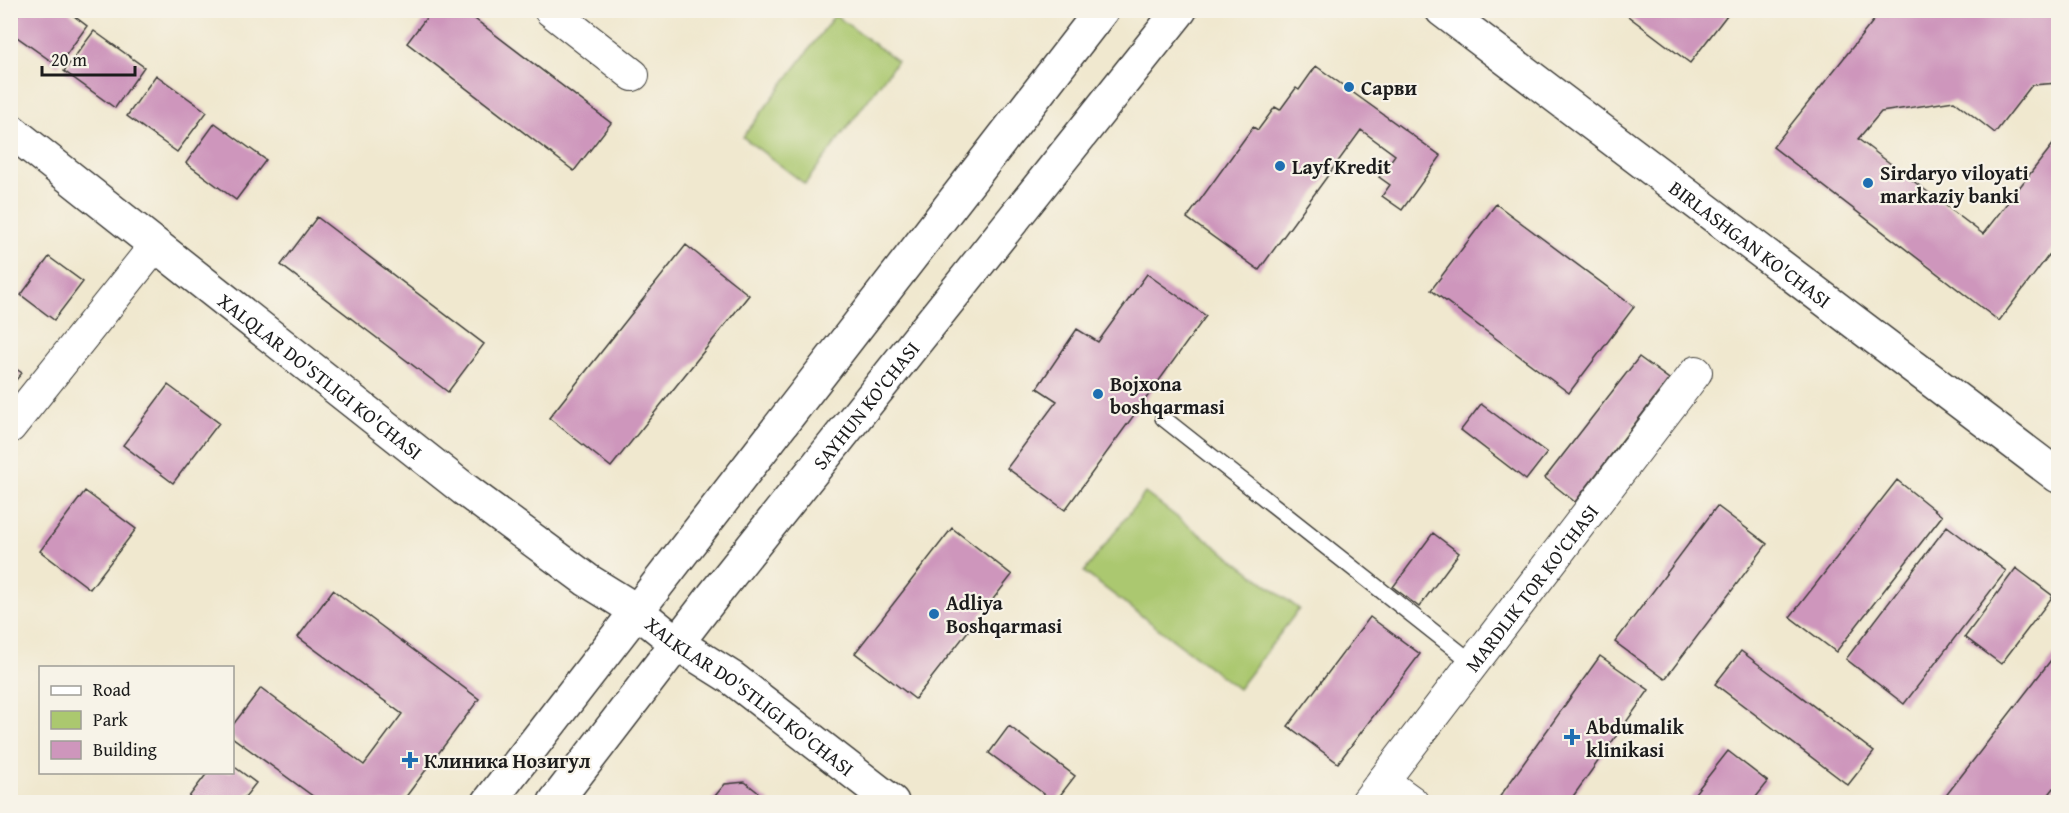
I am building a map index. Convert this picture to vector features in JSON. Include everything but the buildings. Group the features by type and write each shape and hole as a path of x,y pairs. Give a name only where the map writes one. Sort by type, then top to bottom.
{"street":[{"path":"550,10 633,75"},
{"path":"489,802 1102,10"},
{"name":"SAYHUN KO'CHASI","path":"555,802 729,576 1180,10"},
{"name":"BIRLASHGAN KO'CHASI","path":"1442,10 2058,476"},
{"name":"XALQLAR DO'STLIGI KO'CHASI","path":"10,130 464,489 587,580 638,610"},
{"path":"10,427 155,246"},
{"name":"MARDLIK TOR KO'CHASI","path":"1375,792 1696,372"},
{"name":"XALKLAR DO'STLIGI KO'CHASI","path":"638,610 678,644 732,678 892,802"},
{"path":"1375,792 1412,802"}],"lane":[{"path":"1162,418 1473,663"}],"green space":[{"path":"835,15 897,61 805,184 743,137"},
{"path":"1145,493 1299,609 1238,689 1084,572"}],"place":[{"name":"Сарви","path":"1349,87"},
{"name":"Layf Kredit","path":"1280,166"},
{"name":"Sirdaryo viloyati markaziy banki","path":"1868,183"},
{"name":"Bojxona boshqarmasi","path":"1098,394"},
{"name":"Adliya Boshqarmasi","path":"934,614"},
{"name":"Abdumalik klinikasi","path":"1572,737"},
{"name":"Клиника Нозигул","path":"410,760"}]}
